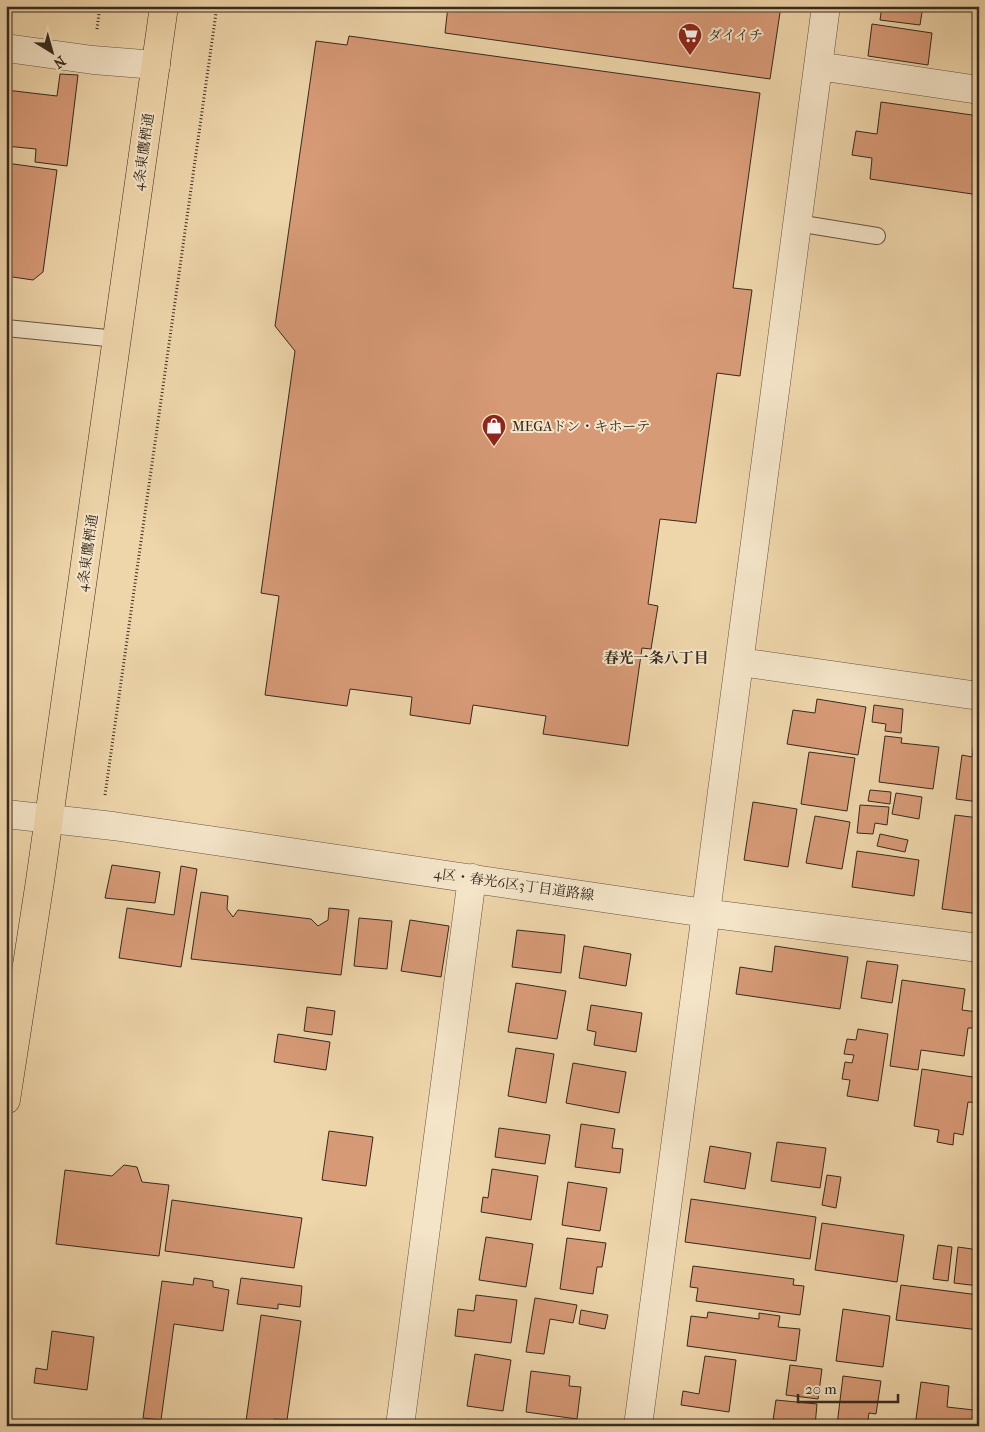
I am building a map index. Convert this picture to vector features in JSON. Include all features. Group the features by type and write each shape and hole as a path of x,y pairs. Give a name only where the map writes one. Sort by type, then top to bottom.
{"highway":[{"name":"4条東鷹栖通","path":"6,1100 49,819 164,6"}],"street":[{"path":"638,1426 826,6"},
{"path":"6,48 93,60 156,65"},
{"path":"818,66 979,90"},
{"path":"740,662 979,696"},
{"name":"4区・春光6区3丁目道路線","path":"6,814 113,826 705,913 979,948"},
{"path":"400,1426 472,878"}],"lane":[{"path":"797,223 877,236"},
{"path":"6,328 117,339"}],"path":[{"path":"105,797 217,6"}],"building":[{"name":"ダイイチ","path":"448,6 781,6 770,79 445,33"},
{"path":"882,6 923,6 920,25 880,20"},
{"path":"872,24 932,33 928,65 868,56"},
{"name":"MEGAドン・キホーテ","path":"349,36 760,93 733,288 752,290 740,376 717,373 696,523 660,519 648,604 658,606 651,649 642,648 628,746 543,734 546,716 473,705 470,724 410,715 412,697 350,689 347,706 265,695 279,596 261,593 295,351 275,326 316,41 347,45"},
{"path":"60,74 78,75 67,166 35,162 36,149 6,146 6,90 57,96"},
{"path":"881,102 979,116 979,195 870,179 872,158 852,155 856,131 877,134"},
{"path":"6,163 57,170 43,272 33,280 6,276"},
{"path":"817,699 866,707 858,755 787,744 793,710 815,713"},
{"path":"874,705 903,709 901,733 885,731 886,724 872,722"},
{"path":"976,729 979,730 979,802 956,799 962,755 972,757"},
{"path":"885,736 902,738 901,743 939,747 933,789 879,782"},
{"path":"809,752 855,758 847,811 801,804"},
{"path":"870,790 891,792 890,804 868,801"},
{"path":"896,793 922,797 919,819 892,814"},
{"path":"753,802 797,809 788,867 744,860"},
{"path":"860,805 889,807 887,825 875,823 873,834 857,833"},
{"path":"955,815 979,818 979,914 942,909"},
{"path":"815,816 850,822 842,869 806,863"},
{"path":"880,834 908,840 905,852 877,846"},
{"path":"857,851 919,860 914,896 852,887"},
{"path":"112,865 160,872 155,903 105,898"},
{"path":"181,866 197,869 181,967 119,958 127,908 174,915"},
{"path":"201,892 228,896 227,909 233,917 238,910 311,919 318,926 328,920 329,908 349,910 341,975 191,959"},
{"path":"359,918 392,921 387,969 354,966"},
{"path":"410,920 449,926 441,977 401,971"},
{"path":"517,930 565,935 561,973 512,967"},
{"path":"584,946 631,954 626,986 579,978"},
{"path":"775,946 848,957 840,1009 736,994 740,967 772,972"},
{"path":"867,961 898,965 892,1003 861,998"},
{"path":"902,980 965,989 962,1010 977,1012 975,1028 968,1028 964,1056 921,1050 918,1070 890,1066"},
{"path":"516,983 566,991 557,1039 508,1032"},
{"path":"591,1005 642,1013 636,1052 594,1045 596,1032 587,1030"},
{"path":"307,1007 335,1011 332,1035 304,1031"},
{"path":"858,1029 888,1034 878,1101 847,1096 850,1080 842,1079 845,1062 852,1063 854,1055 844,1054 847,1039 856,1040"},
{"path":"278,1034 330,1042 326,1070 274,1062"},
{"path":"516,1048 554,1054 546,1103 508,1096"},
{"path":"573,1063 626,1072 619,1113 566,1103"},
{"path":"922,1069 979,1078 979,1103 968,1102 963,1135 954,1133 953,1145 937,1142 939,1130 914,1126"},
{"path":"581,1124 615,1129 612,1148 623,1149 620,1173 575,1167"},
{"path":"499,1128 550,1135 545,1164 495,1157"},
{"path":"329,1131 373,1137 366,1186 322,1180"},
{"path":"777,1142 826,1148 820,1188 771,1181"},
{"path":"710,1146 751,1153 745,1189 704,1182"},
{"path":"124,1165 137,1167 142,1182 169,1185 159,1256 56,1244 65,1170 112,1176"},
{"path":"492,1169 538,1176 531,1220 481,1212 483,1197 488,1198"},
{"path":"827,1175 841,1177 836,1208 822,1205"},
{"path":"568,1182 607,1188 600,1231 562,1225"},
{"path":"691,1199 816,1217 810,1259 685,1242"},
{"path":"172,1200 302,1218 294,1268 165,1251"},
{"path":"822,1223 904,1235 897,1282 815,1270"},
{"path":"486,1237 533,1244 526,1287 479,1280"},
{"path":"567,1238 606,1243 602,1267 597,1267 593,1294 560,1289"},
{"path":"938,1245 952,1247 948,1281 933,1279"},
{"path":"958,1247 979,1250 979,1286 954,1283"},
{"path":"693,1266 794,1279 793,1285 804,1286 800,1315 696,1301 698,1288 690,1287"},
{"path":"194,1278 213,1281 213,1287 229,1290 223,1331 174,1324 161,1420 143,1418 162,1281 193,1285"},
{"path":"241,1278 302,1286 300,1307 278,1304 278,1309 237,1304"},
{"path":"901,1285 979,1295 979,1330 896,1320"},
{"path":"476,1295 517,1300 511,1343 455,1336 458,1309 474,1311"},
{"path":"535,1298 577,1305 573,1323 550,1319 544,1354 526,1352"},
{"path":"843,1309 890,1316 883,1367 836,1361"},
{"path":"581,1310 608,1315 605,1329 579,1324"},
{"path":"708,1312 759,1319 759,1313 780,1316 778,1327 800,1329 796,1361 687,1346 691,1316 707,1318"},
{"path":"261,1315 301,1321 287,1420 274,1419 273,1424 246,1421"},
{"path":"52,1331 94,1337 87,1390 34,1383 36,1368 47,1370"},
{"path":"475,1354 511,1360 503,1411 467,1406"},
{"path":"705,1356 736,1360 729,1412 681,1405 683,1391 699,1394"},
{"path":"790,1365 822,1369 818,1399 786,1395"},
{"path":"531,1371 570,1376 569,1386 581,1387 577,1419 526,1412"},
{"path":"843,1376 881,1381 876,1414 869,1413 867,1426 837,1425"},
{"path":"921,1382 949,1386 947,1407 974,1410 972,1426 915,1426"},
{"path":"776,1400 817,1404 815,1426 773,1420"},
{"path":"466,1420 495,1425 495,1426 465,1426"}],"place":[{"name":"ダイイチ","path":"690,56"},
{"name":"MEGAドン・キホーテ","path":"494,447"}],"district":[{"name":"春光一条八丁目","path":"656,658"}]}
